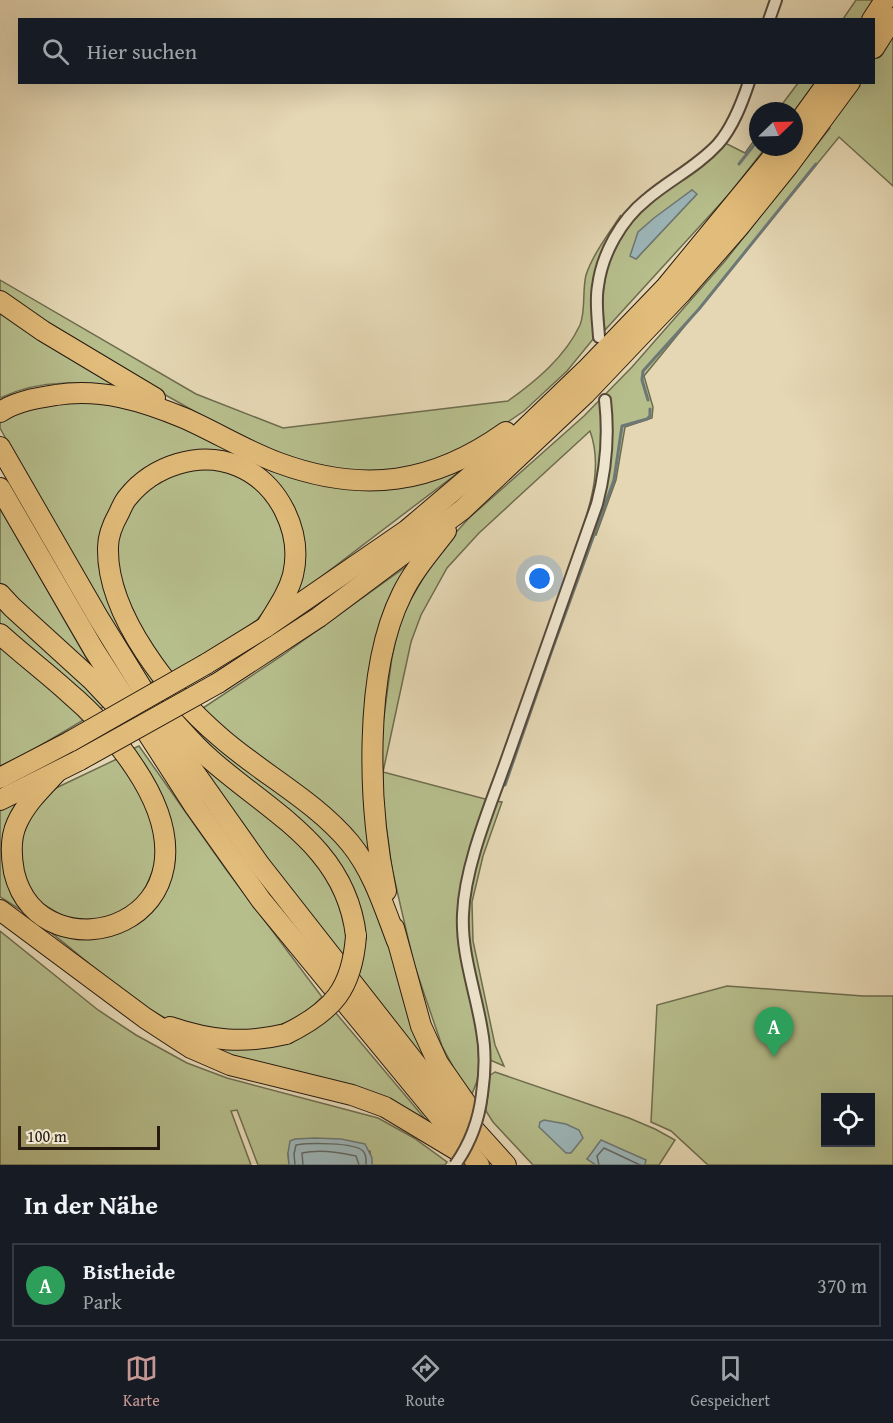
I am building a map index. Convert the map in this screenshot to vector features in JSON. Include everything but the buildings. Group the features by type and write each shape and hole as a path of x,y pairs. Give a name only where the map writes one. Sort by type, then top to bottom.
{"highway":[{"path":"873,18 885,0"},
{"path":"875,45 893,18"},
{"path":"803,117 827,84"},
{"path":"0,800 56,773 218,683 320,617 462,510 610,369 682,292 781,175 849,84"},
{"path":"0,778 71,741 206,664 266,627 407,530 487,463 588,368 665,288 774,156"},
{"path":"0,301 43,331 102,367 212,430"},
{"path":"0,412 18,403 65,393 117,396 146,402 212,430 277,462 305,471 332,478 392,481 449,465 480,450 588,368"},
{"path":"0,447 98,617 190,766 267,874 423,1073 507,1165"},
{"path":"266,627 288,591 293,573 295,550 292,530 273,492 255,476 238,466 220,461 182,462 165,468 144,480 126,499 115,521 108,545 110,572 120,604 138,638 178,695 211,729 332,824 351,844 365,864 380,895 397,941"},
{"path":"0,488 88,640 195,807 261,900 478,1164"},
{"path":"462,510 416,568 397,604 382,650 374,730 375,817 380,861 397,941 421,1026 438,1063 507,1165"},
{"path":"0,594 91,679 160,754"},
{"path":"0,634 71,694 92,716 135,769 154,803 165,845 161,879 146,905 124,921 98,929 70,928 45,917 27,900 20,889 13,864 12,837 16,824 28,804 56,773"},
{"path":"138,681 209,759 292,825 320,853 344,888 354,917 356,936 351,973 339,995 310,1023 286,1034 260,1040 214,1039 190,1034 145,1018"},
{"path":"0,910 145,1018 191,1048 230,1065 352,1095 385,1107 444,1141 478,1164"}],"street":[{"path":"770,18 776,0"},
{"path":"599,337 597,286 604,260 615,236 631,214 647,199 698,164 719,142 730,126 748,84"},
{"path":"455,1165 475,1128 486,1065 482,1031 464,938 463,915 469,873 489,809 597,504 606,456 605,400"}],"green space":[{"path":"856,0 893,0 893,186 839,137 644,376 653,407 652,418 625,427 616,480 596,535 582,530 592,494 595,469 594,443 590,431 479,533 447,568 421,615 411,642 383,772 489,800 462,884 478,1038 479,1068 472,1094 457,1074 442,1046 414,964 392,869 383,803 382,731 392,657 401,616 432,563 450,539 469,518 584,416 632,367 725,261 830,128 803,102 784,102 797,84 875,84 875,18 844,18"},
{"path":"723,142 745,153 749,147 749,156 759,156 731,192 605,330 603,295 608,266 618,241 653,199","holes":["692,190 696,195 636,259"]},
{"path":"621,215 595,278 594,338 567,371 524,411 481,440 435,463 377,474 337,472 296,462 229,431 109,363 0,291 0,280 196,394 283,428 508,401 549,368 574,337 582,319 585,281 589,267"},
{"path":"0,304 128,390 79,383 47,384 0,398"},
{"path":"114,398 349,485 471,460 459,472 280,608 297,542 251,469 155,468 105,550 159,678 149,684 51,521 0,428 0,420 25,406"},
{"path":"211,467 234,473 256,484 283,521 287,548 284,579 272,601 257,620 234,637 171,673 140,626 118,579 116,536 134,498 166,474"},
{"path":"0,508 99,680 0,586"},
{"path":"418,558 383,632 377,871 203,708 283,655"},
{"path":"0,601 107,705 96,711 0,627"},
{"path":"0,641 87,718 26,754 0,766"},
{"path":"192,714 326,823 373,890 427,1056 424,1059 358,976 362,947 362,918 357,899 344,875 326,854 231,769 181,720"},
{"path":"139,746 225,868 322,997 307,1011 280,1025 260,1031 221,1032 174,1022 139,1002 46,929 0,897 0,809 25,798 12,826 34,910 112,928 169,860 130,750"},
{"path":"119,758 133,771 161,850 142,897 109,920 68,919 39,902 20,871 19,850 23,825 45,797 56,788"},
{"path":"197,760 292,829 344,897 347,943 343,958 267,859"},
{"path":"494,801 502,802 483,856 472,902 473,941 495,1045 504,1066 490,1060 469,950 467,927 468,900 473,872"},
{"path":"0,931 98,1010 136,1035 187,1063 227,1078 378,1118 414,1138 447,1162 445,1165 372,1165 370,1151 288,1153 289,1165 258,1165 237,1110 231,1111 251,1165 0,1165"},
{"path":"727,986 863,996 893,996 893,1165 708,1165 671,1131 651,1122 657,1005"},
{"path":"335,1012 426,1120 184,1039 222,1044"},
{"path":"495,1072 629,1118 675,1140 659,1165 645,1165 645,1160 588,1159 596,1165 533,1165 493,1122 486,1111 489,1076"}],"water":[{"path":"692,190 697,194 636,259 630,256 638,232"},
{"path":"544,1120 566,1124 579,1130 583,1138 571,1153 566,1153 539,1127 540,1122"},
{"path":"315,1138 341,1139 365,1144 372,1158 372,1165 289,1165 290,1141"},
{"path":"601,1140 646,1160 645,1165 596,1165 587,1159"}],"waterway":[{"path":"739,164 749,151"},
{"path":"648,400 642,380 643,371 699,309 816,164"},
{"path":"505,785 614,480 622,426 647,419 650,416 650,409"}],"place":[{"name":"Bistheide","path":"774,1057"}]}
